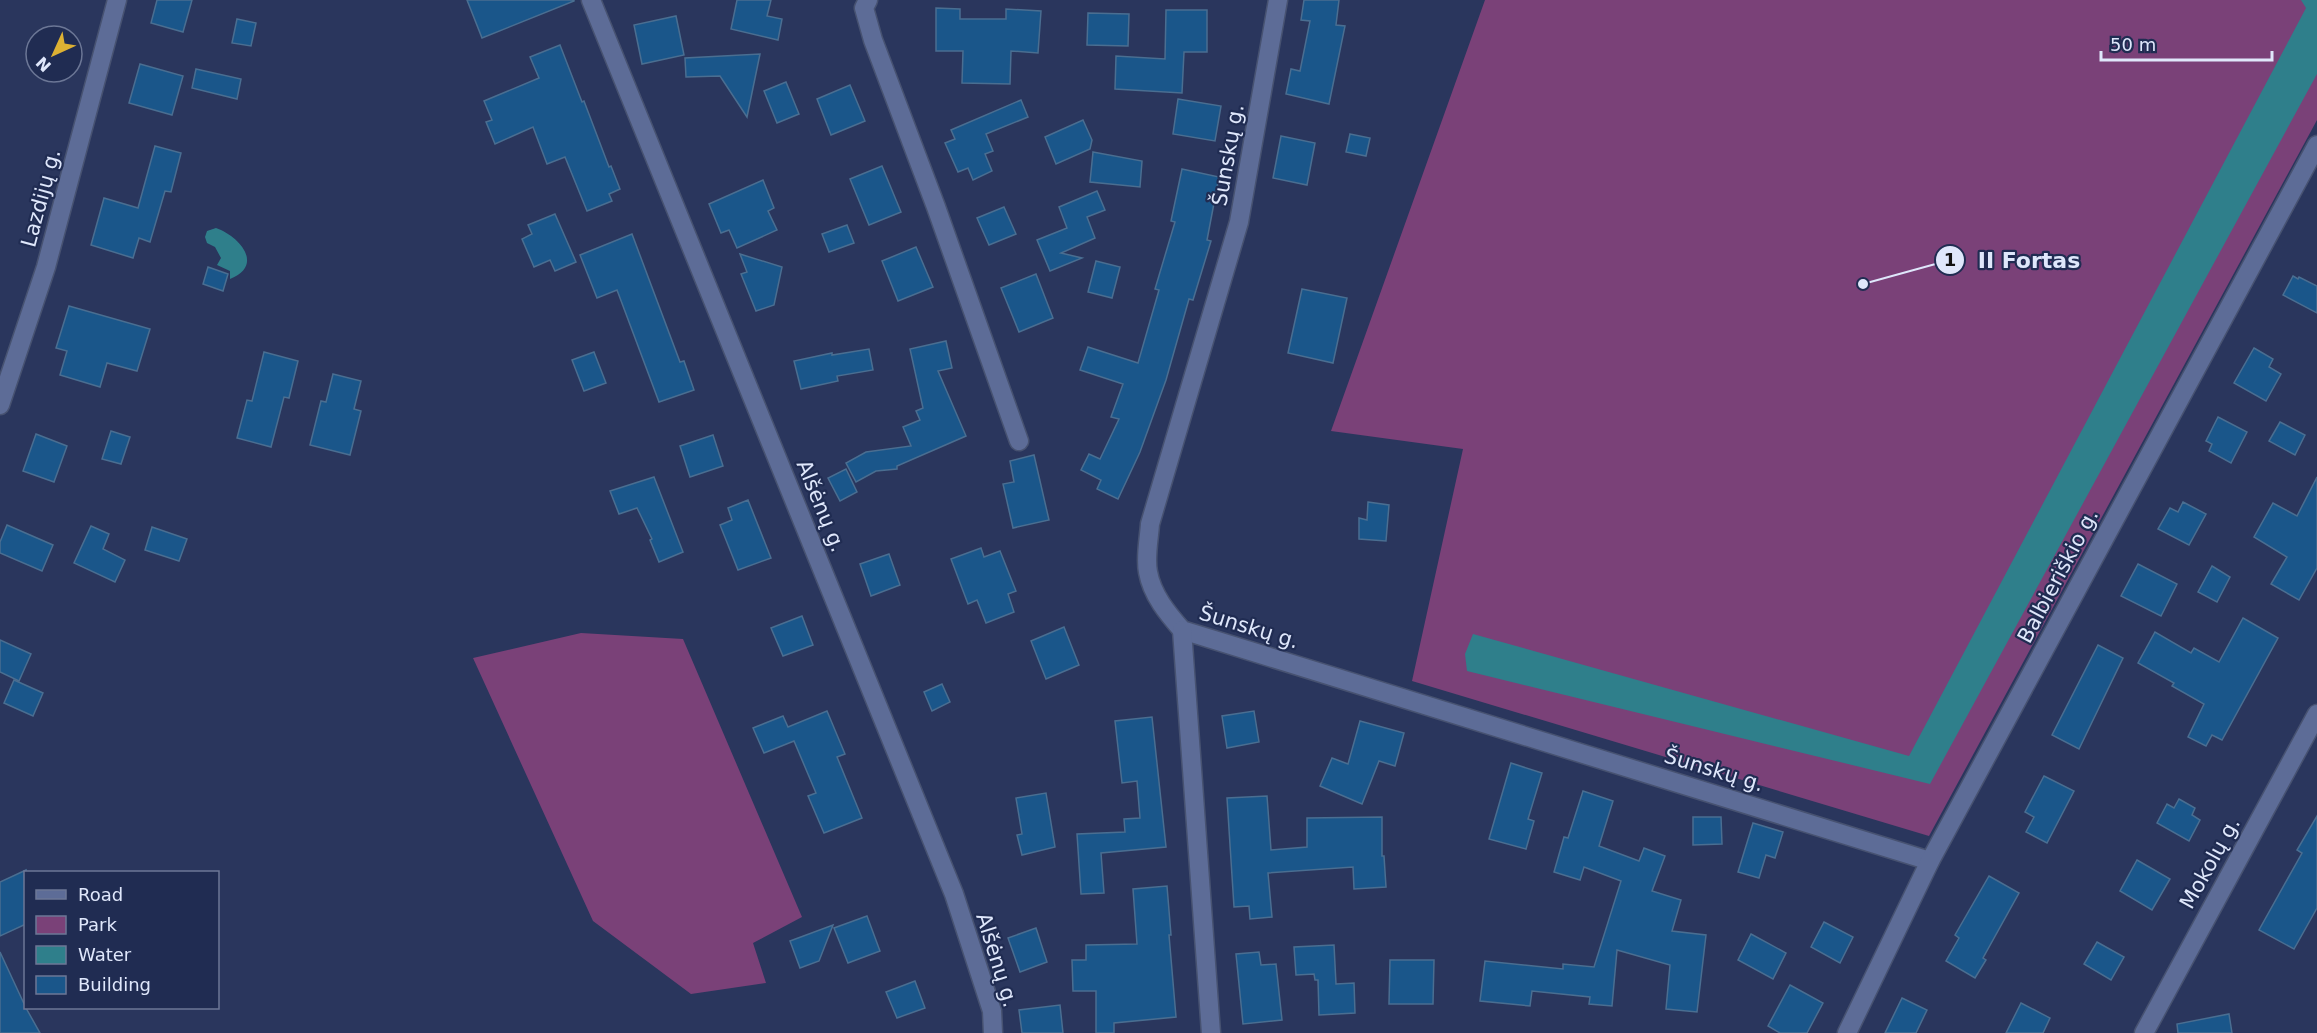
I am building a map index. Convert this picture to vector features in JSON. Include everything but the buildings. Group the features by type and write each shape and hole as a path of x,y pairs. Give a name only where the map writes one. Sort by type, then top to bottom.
{"street":[{"name":"Lazdijų g.","path":"0,405 46,267 117,0"},
{"name":"Alšėnų g.","path":"591,0 954,894 992,1011 993,1033"},
{"path":"867,0 864,8 873,40 936,207 1019,441"},
{"name":"Šunskų g.","path":"1278,0 1239,222 1150,524 1147,572 1169,616 1182,630 1930,861"},
{"name":"Balbieriškio g.","path":"1847,1033 1930,861 2317,145"},
{"path":"1182,630 1211,1033"},
{"name":"Mokolų g.","path":"2144,1033 2317,714"}],"green space":[{"path":"1485,0 2317,0 2317,120 1929,836 1412,681 1463,449 1331,431"},
{"path":"581,633 683,639 802,917 753,943 766,983 691,994 593,921 473,658"}],"water":[{"path":"2301,0 2317,0 2317,74 1930,784 1467,671 1465,654 1473,634 1909,756 2306,8"},
{"path":"216,228 233,237 245,251 246,266 230,279 230,271 217,265 221,258 215,247 207,243 205,237 207,231"}],"place":[{"name":"II Fortas","path":"1863,284"}]}
